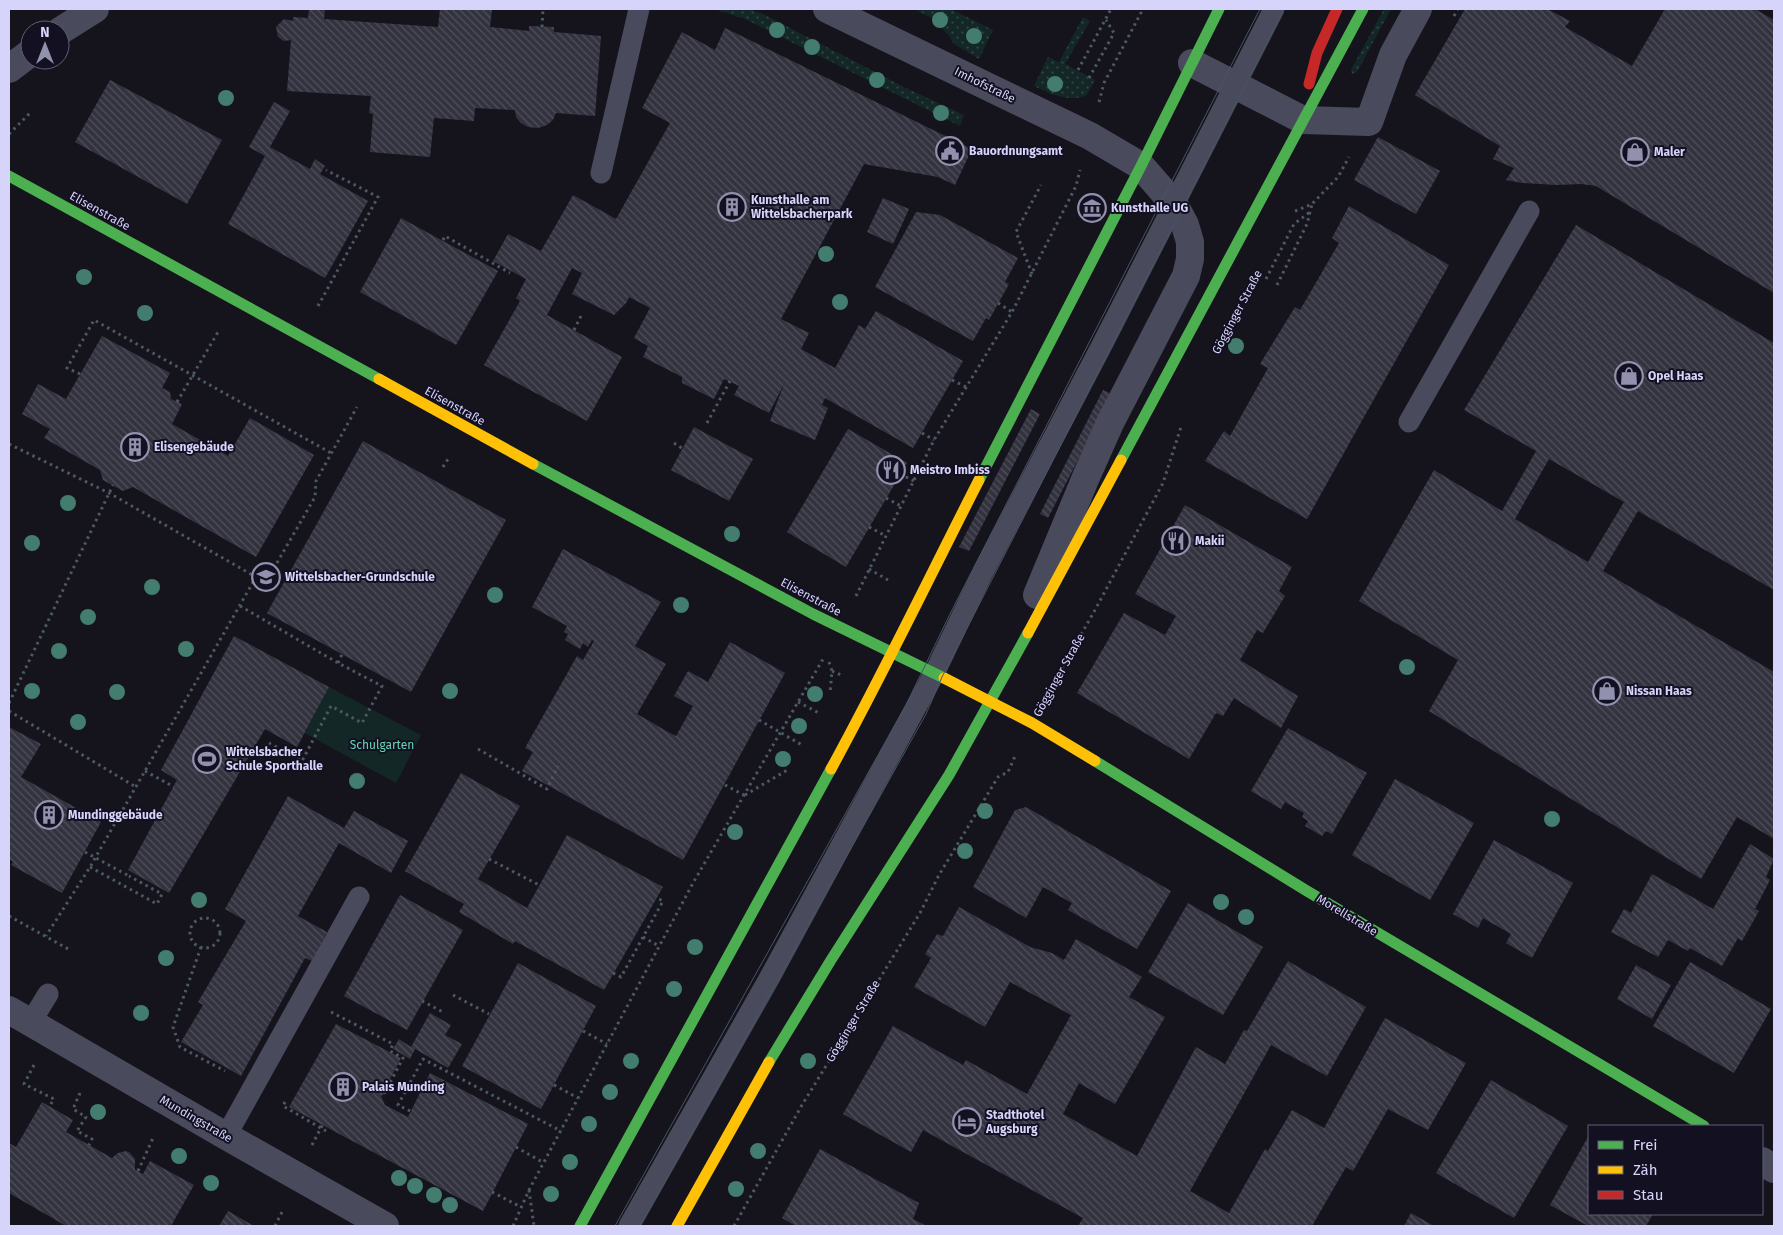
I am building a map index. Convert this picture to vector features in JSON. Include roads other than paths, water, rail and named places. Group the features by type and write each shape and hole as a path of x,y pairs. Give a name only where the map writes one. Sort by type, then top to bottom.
{"main road":[{"path":"580,1226 874,690 891,652 1141,166 1219,9"},
{"path":"1303,120 1310,81 1318,53 1337,9"},
{"path":"677,1226 757,1081 831,960 938,792 991,701 1363,9"},
{"name":"Elisenstraße","path":"9,176 618,511 840,628 891,652"},
{"path":"891,652 991,701"},
{"name":"Morellstraße","path":"991,701 1032,723 1307,891 1702,1125"}],"street":[{"path":"70,25 96,9"},
{"name":"Imhofstraße","path":"827,9 1090,136 1141,166"},
{"path":"1192,63 1303,120 1369,122 1393,55 1418,9"},
{"path":"9,69 20,61"},
{"path":"1018,651 1032,607 1050,562 1102,441 1186,276 1190,260 1190,242 1185,225 1174,204 1141,166"},
{"name":"Mundingstraße","path":"20,1016 385,1226"},
{"path":"1763,1163 1774,1169"}],"lane":[{"path":"601,173 639,9"},
{"path":"629,1226 774,968 934,674 983,572 1274,9"},
{"path":"1409,422 1529,211"},
{"path":"226,1136 359,897"},
{"path":"20,1016 48,994"}],"tram line":[{"path":"615,1226 906,705 950,614 1260,9"},
{"path":"640,1226 926,714 942,677 1284,9"}],"place":[{"name":"Bauordnungsamt","path":"950,151"},
{"name":"Maler","path":"1635,152"},
{"name":"Kunsthalle am Wittelsbacherpark","path":"732,207"},
{"name":"Kunsthalle UG","path":"1092,208"},
{"name":"Opel Haas","path":"1629,376"},
{"name":"Elisengebäude","path":"135,447"},
{"name":"Meistro Imbiss","path":"891,470"},
{"name":"Makii","path":"1176,541"},
{"name":"Wittelsbacher-Grundschule","path":"266,577"},
{"name":"Nissan Haas","path":"1607,691"},
{"name":"Wittelsbacher Schule Sporthalle","path":"207,759"},
{"name":"Mundinggebäude","path":"49,815"},
{"name":"Palais Munding","path":"343,1087"},
{"name":"Stadthotel Augsburg","path":"967,1122"}],"park label":[{"name":"Schulgarten","path":"382,745"}]}
